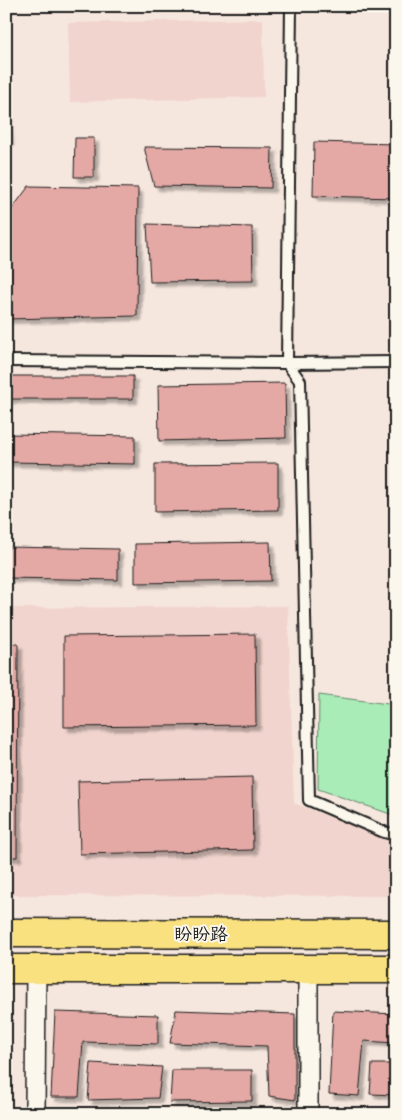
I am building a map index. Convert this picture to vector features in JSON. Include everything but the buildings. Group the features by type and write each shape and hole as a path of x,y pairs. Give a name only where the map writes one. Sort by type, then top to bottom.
{"main road":[{"name":"盼盼路","path":"6,933 396,934"},
{"name":"盼盼路","path":"6,969 396,969"}],"street":[{"path":"35,1114 36,969"},
{"path":"308,969 308,1114"}],"lane":[{"path":"291,6 287,363 300,381 309,800 384,832 396,835"},
{"path":"6,361 396,362"}],"shaded area":[{"path":"263,19 264,97 70,102 68,23"},
{"path":"288,606 294,803 396,843 396,896 6,895 6,608"}],"green space":[{"path":"319,695 396,705 396,816 318,789"}]}
